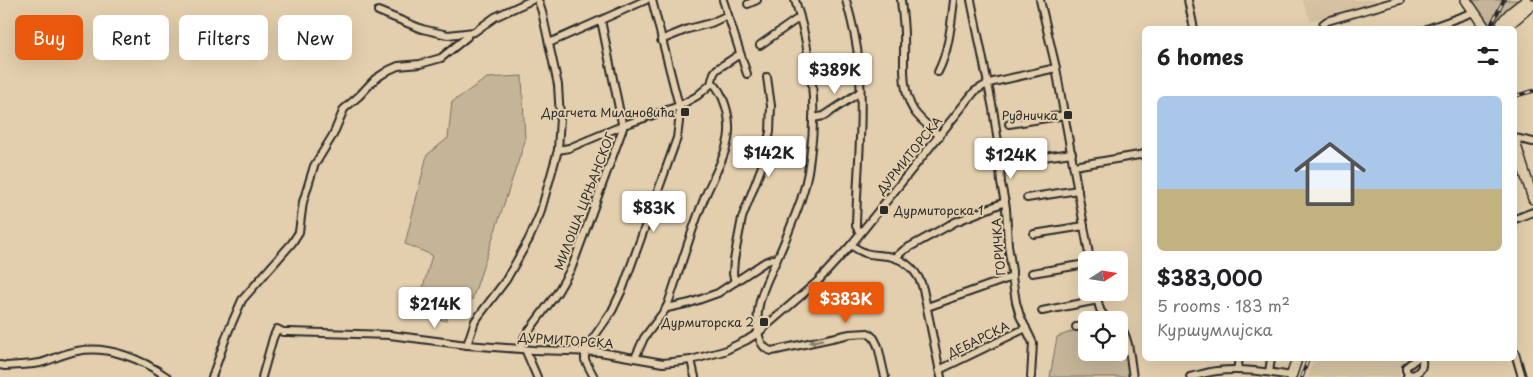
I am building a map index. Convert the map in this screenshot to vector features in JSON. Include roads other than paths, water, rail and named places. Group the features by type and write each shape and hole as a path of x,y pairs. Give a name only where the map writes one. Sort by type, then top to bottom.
{"street":[{"path":"378,11 402,22 448,35 477,30 495,17 532,0"},
{"path":"467,345 475,321 506,280 530,239 540,214 558,150 560,100 558,85 538,0"},
{"path":"549,43 646,0"},
{"path":"594,377 585,360 588,343 612,311 623,288 677,138 680,122 679,106 652,0"},
{"path":"723,0 746,74"},
{"path":"748,4 757,0"},
{"path":"795,0 811,65 814,118 810,158 801,199 761,295 758,333 763,346 772,351 850,334 868,333 874,338 878,346 885,377"},
{"path":"846,0 857,44 860,92 860,158 856,226 860,233"},
{"path":"901,0 904,33 904,78 907,95 918,117 940,136"},
{"path":"938,72 945,56 954,0"},
{"name":"ГОРИЧКА","path":"971,0 989,83 998,142 1012,277 1018,309 1033,343 1031,377"},
{"path":"1040,0 1056,68 1088,251"},
{"path":"1188,0 1193,26"},
{"path":"1323,26 1327,21 1400,0"},
{"path":"1466,0 1482,26"},
{"path":"1500,26 1508,14 1527,0"},
{"path":"1507,26 1533,2"},
{"path":"1435,26 1474,12"},
{"path":"661,40 688,28 728,16"},
{"path":"760,46 800,17"},
{"name":"МИЛОША ЦРЊАНСКОГ","path":"523,349 525,336 557,293 572,268 624,124 601,20"},
{"path":"212,377 242,300 292,243 299,232 303,202 314,166 333,135 344,109 360,96 375,79 389,70 398,66 420,64 441,58 465,38 468,33"},
{"path":"558,150 569,148 624,124 679,106 697,96 712,82 713,75 717,69 740,54"},
{"name":"ДУРМИТОРСКА","path":"262,377 277,329 283,332 390,336 523,349 606,352 662,364 691,360 728,349 758,333 818,281 940,136 971,95 989,83 1056,68"},
{"path":"735,282 733,274 734,260 742,218 762,166 770,132 771,106 767,77"},
{"path":"635,358 644,338 667,308 694,228 729,136 729,124 720,91 712,82"},
{"path":"814,118 824,116 860,92"},
{"path":"1009,124 1064,115"},
{"path":"1517,140 1533,142"},
{"path":"1517,147 1533,200"},
{"path":"1015,161 1072,153"},
{"path":"1074,166 1142,155"},
{"path":"1027,198 1078,190"},
{"path":"895,258 904,250 955,222 1005,202"},
{"path":"1517,218 1533,212"},
{"path":"1034,234 1084,226"},
{"path":"851,244 865,253 895,258 908,265 918,277 927,307 940,374"},
{"path":"667,308 711,296 765,262 773,258 777,259"},
{"path":"1032,273 1078,265"},
{"path":"927,307 1012,277"},
{"path":"1042,311 1093,301"},
{"name":"ДЕБАРСКА","path":"940,374 1026,328"},
{"path":"0,365 39,363 75,351 90,349 127,355 153,366 167,377"},
{"path":"523,349 537,377"},
{"path":"1128,349 1133,377"},
{"path":"691,360 695,377"},
{"path":"1517,360 1522,377"},
{"path":"1233,373 1238,361"},
{"path":"1269,372 1271,361"},
{"path":"1190,377 1218,371 1233,373 1269,372 1292,377 1296,361"},
{"path":"1413,361 1406,366 1407,375 1421,370 1422,361"}],"railway":[{"path":"1491,26 1504,0"},
{"path":"1517,95 1533,91"},
{"path":"1302,377 1307,361"}],"place":[{"name":"Драгчета Милановића","path":"685,112"},
{"name":"Рудничка","path":"1068,115"},
{"name":"Дурмиторска 1","path":"884,210"},
{"name":"Дурмиторска 2","path":"764,322"}]}
